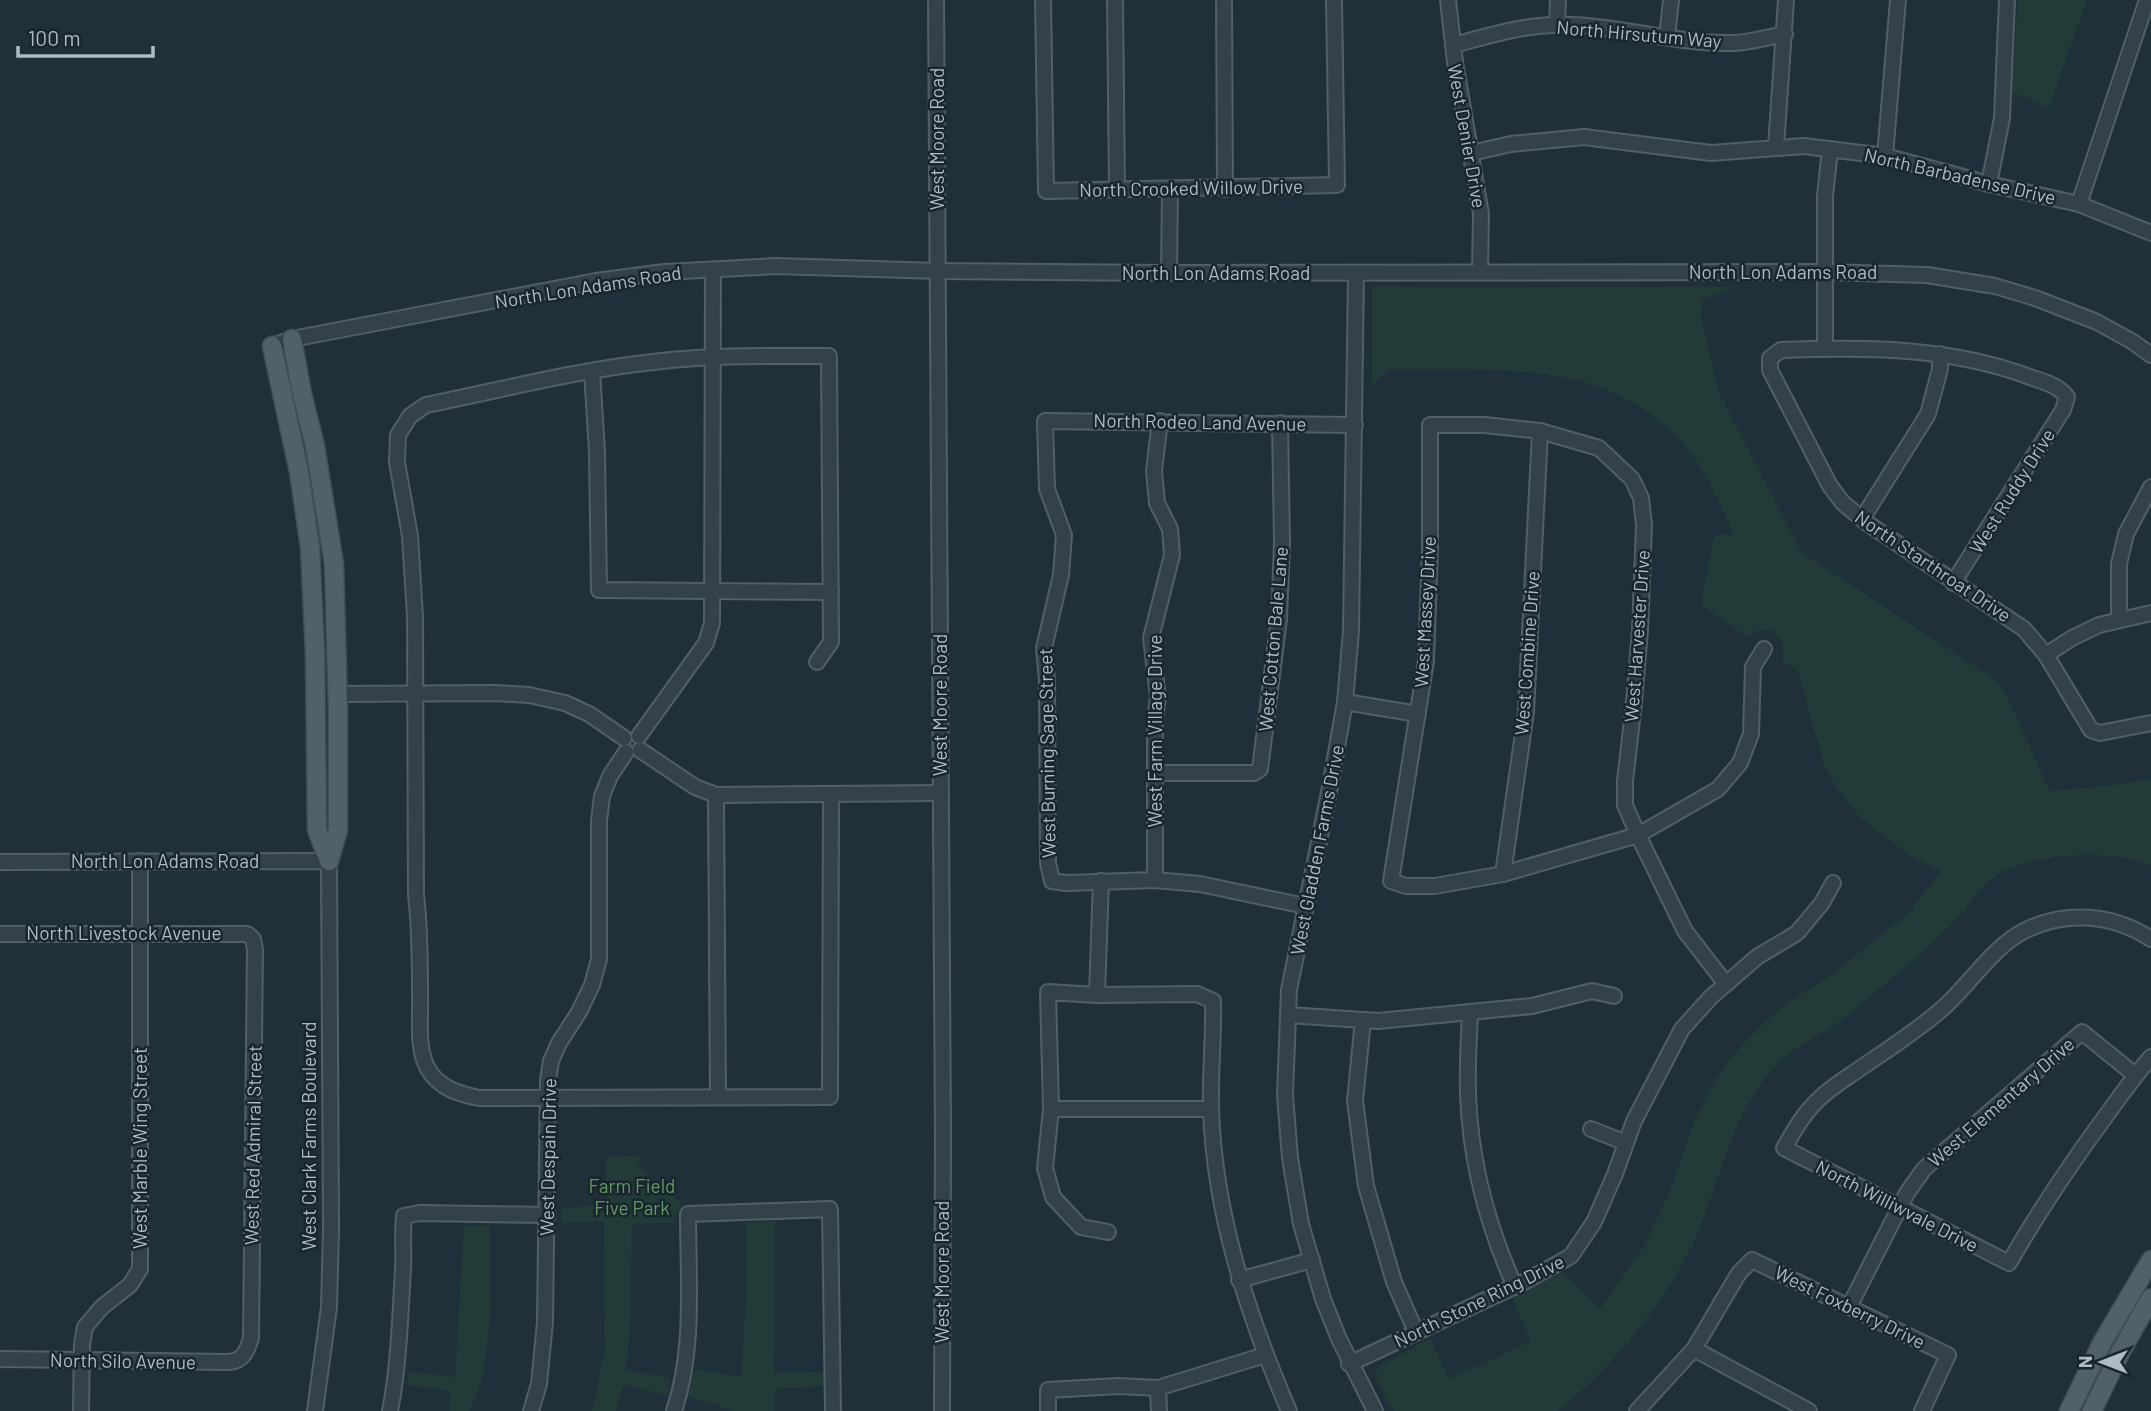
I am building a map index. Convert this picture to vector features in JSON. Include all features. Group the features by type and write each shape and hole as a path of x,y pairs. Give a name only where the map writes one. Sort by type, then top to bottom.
{"main road":[{"name":"West Clark Farms Boulevard","path":"292,339 315,446 334,564 338,830 329,861"},
{"name":"West Clark Farms Boulevard","path":"272,346 299,472 310,547 315,653 317,830 329,861"},
{"path":"2069,1411 2103,1341 2151,1260"},
{"path":"2092,1411 2151,1298"}],"street":[{"name":"West Moore Road","path":"936,0 942,1411"},
{"name":"North Crooked Willow Drive","path":"1043,0 1046,191 1337,185 1334,0"},
{"path":"1115,0 1117,190"},
{"path":"1224,0 1225,188"},
{"name":"West Denier Drive","path":"1448,0 1481,214 1480,271"},
{"path":"1557,25 1558,0"},
{"path":"1667,37 1671,0"},
{"path":"1776,147 1786,0"},
{"path":"1885,156 1898,0"},
{"path":"1989,184 2002,118 2007,0"},
{"path":"2079,204 2147,0"},
{"name":"North Hirsutum Way","path":"1453,45 1504,32 1557,25 1609,27 1667,37 1734,43 1785,34"},
{"name":"North Barbadense Drive","path":"1471,153 1511,144 1584,137 1711,153 1804,146 1830,149 1885,156 1989,184 2079,204 2151,233"},
{"path":"1830,149 1825,196 1825,349 1905,349 1940,354 1940,369 1928,414 1862,519"},
{"path":"1169,273 1170,189"},
{"name":"North Lon Adams Road","path":"272,346 292,339 596,281 664,272 776,266 938,271 1169,273 1356,274 1480,271 1927,275 1995,286 2035,298 2097,322 2151,355"},
{"name":"West Despain Drive","path":"531,1411 539,1384 545,1322 548,1097 551,1061 592,985 599,959 599,821 602,796 610,776 706,643 712,623 713,270"},
{"name":"West Gladden Farms Drive","path":"1356,274 1351,631 1345,702 1289,990 1285,1095 1290,1158 1301,1224 1323,1299 1349,1364 1375,1411"},
{"name":"North Starthroat Drive","path":"1825,349 1781,350 1770,358 1770,370 1830,486 1843,503 1953,583 2024,629 2046,655 2091,730 2100,733 2151,723"},
{"name":"West Ruddy Drive","path":"1940,354 2005,368 2061,389 2067,397 2063,410 1953,583"},
{"path":"817,662 831,642 829,356 713,356 651,362 592,371 426,405 410,416 398,435 397,462 410,536 415,616 416,895 419,922 421,1049 428,1069 441,1083 457,1093 479,1098 830,1097 831,795"},
{"path":"592,371 597,452 599,590 831,593"},
{"name":"North Rodeo Land Avenue","path":"1045,421 1354,425"},
{"name":"West Burning Sage Street","path":"1045,421 1047,489 1063,535 1061,575 1044,648 1047,680 1048,863 1052,881 1101,881"},
{"name":"West Farm Village Drive","path":"1155,880 1155,721 1158,696 1151,638 1172,555 1170,529 1157,503 1154,471 1160,421"},
{"name":"West Cotton Bale Lane","path":"1155,773 1254,773 1260,769 1279,619 1282,543 1280,423"},
{"name":"West Harvester Drive","path":"1430,425 1485,425 1540,431 1599,448 1632,480 1641,498 1644,525 1640,630 1625,805 1685,931 1726,984"},
{"name":"West Massey Drive","path":"1430,425 1426,661 1391,881 1406,886 1436,886 1503,874"},
{"name":"West Combine Drive","path":"1503,874 1526,712 1540,431"},
{"path":"2119,620 2121,554 2126,534 2151,487"},
{"path":"2046,655 2099,625 2151,613"},
{"path":"1503,874 1639,835 1718,789 1740,763 1751,734 1753,667 1764,649"},
{"path":"337,694 495,693 565,703 610,727 695,788 716,795 941,793"},
{"path":"1345,702 1418,714"},
{"path":"716,795 718,1097"},
{"name":"West Marble Wing Street","path":"81,1411 82,1344 85,1327 102,1307 130,1285 140,1269 140,861"},
{"name":"North Lon Adams Road","path":"0,862 329,861"},
{"name":"West Clark Farms Boulevard","path":"315,1411 329,1307 331,1229 329,861"},
{"path":"1097,995 1101,881 1155,880 1200,884 1305,906"},
{"name":"North Stone Ring Drive","path":"1349,1364 1515,1287 1571,1256 1594,1222 1634,1121 1682,1029 1757,957 1797,933 1822,903 1833,883"},
{"name":"North Williwvale Drive","path":"2135,1075 2053,1189 2009,1263 1784,1148 1803,1116 1829,1089 1944,1008 2005,944 2024,931 2057,919 2088,916 2114,921 2138,930 2151,939"},
{"name":"North Livestock Avenue","path":"0,934 247,934"},
{"name":"West Red Admiral Street","path":"243,1356 251,1338 255,990 255,948 253,939 247,934"},
{"path":"1287,1015 1378,1021 1532,1006 1592,991 1614,996"},
{"path":"1108,1232 1081,1227 1053,1197 1045,1168 1051,1109 1048,992 1097,995 1197,994 1213,1002 1211,1109 1225,1218 1240,1280 1265,1355 1289,1411"},
{"path":"1470,1012 1468,1095 1478,1181 1502,1258 1515,1287"},
{"path":"1363,1020 1356,1101 1366,1185 1394,1282 1416,1332"},
{"name":"West Elementary Drive","path":"1849,1307 1899,1208 1924,1169 2082,1032 2135,1075"},
{"path":"2135,1075 2151,1057"},
{"path":"1051,1109 1211,1109"},
{"path":"1591,1129 1626,1143"},
{"path":"674,1411 682,1389 688,1328 688,1214 830,1209 833,1411"},
{"path":"390,1411 399,1336 404,1216 420,1213 548,1215"},
{"path":"1240,1280 1312,1260"},
{"name":"West Foxberry Drive","path":"1695,1349 1739,1273 1752,1260 1948,1355 1922,1411"},
{"path":"1637,1411 1695,1349 1809,1411"},
{"path":"1048,1411 1048,1390 1118,1386 1158,1388 1265,1355"},
{"name":"North Silo Avenue","path":"0,1359 229,1362 237,1361 243,1356"},
{"path":"1158,1388 1159,1411"}],"green space":[{"path":"2018,0 2087,0 2049,108 2012,92"},
{"path":"1372,287 1732,287 1702,300 1701,319 1719,393 1802,553 1993,678 2006,694 2050,791 2151,779 2151,866 2116,857 2073,856 2031,862 1997,875 1984,886 1951,925 1900,971 1847,1016 1775,1065 1740,1119 1695,1239 1675,1277 1623,1348 1589,1384 1558,1411 1394,1411 1376,1379 1377,1368 1430,1338 1449,1379 1531,1341 1512,1298 1563,1272 1600,1309 1645,1245 1673,1183 1695,1119 1724,1066 1753,1033 1788,1002 1828,978 1890,927 1902,921 1941,871 1909,855 1860,817 1836,787 1824,766 1798,670 1783,662 1784,652 1779,637 1772,630 1759,630 1747,637 1701,605 1714,535 1734,534 1704,474 1681,441 1650,414 1617,395 1582,382 1545,374 1468,369 1389,369 1372,386"},
{"name":"Farm Field Five Park","path":"639,1156 639,1166 681,1203 673,1223 632,1224 630,1329 626,1370 670,1378 669,1396 624,1384 616,1411 592,1411 605,1349 604,1221 562,1223 561,1208 605,1205 606,1157"},
{"path":"775,1221 774,1373 828,1372 828,1386 775,1389 775,1411 733,1411 689,1396 694,1369 741,1377 746,1301 746,1222"},
{"path":"464,1226 490,1226 491,1314 483,1377 469,1411 449,1411 451,1391 407,1385 409,1372 455,1377"}]}
